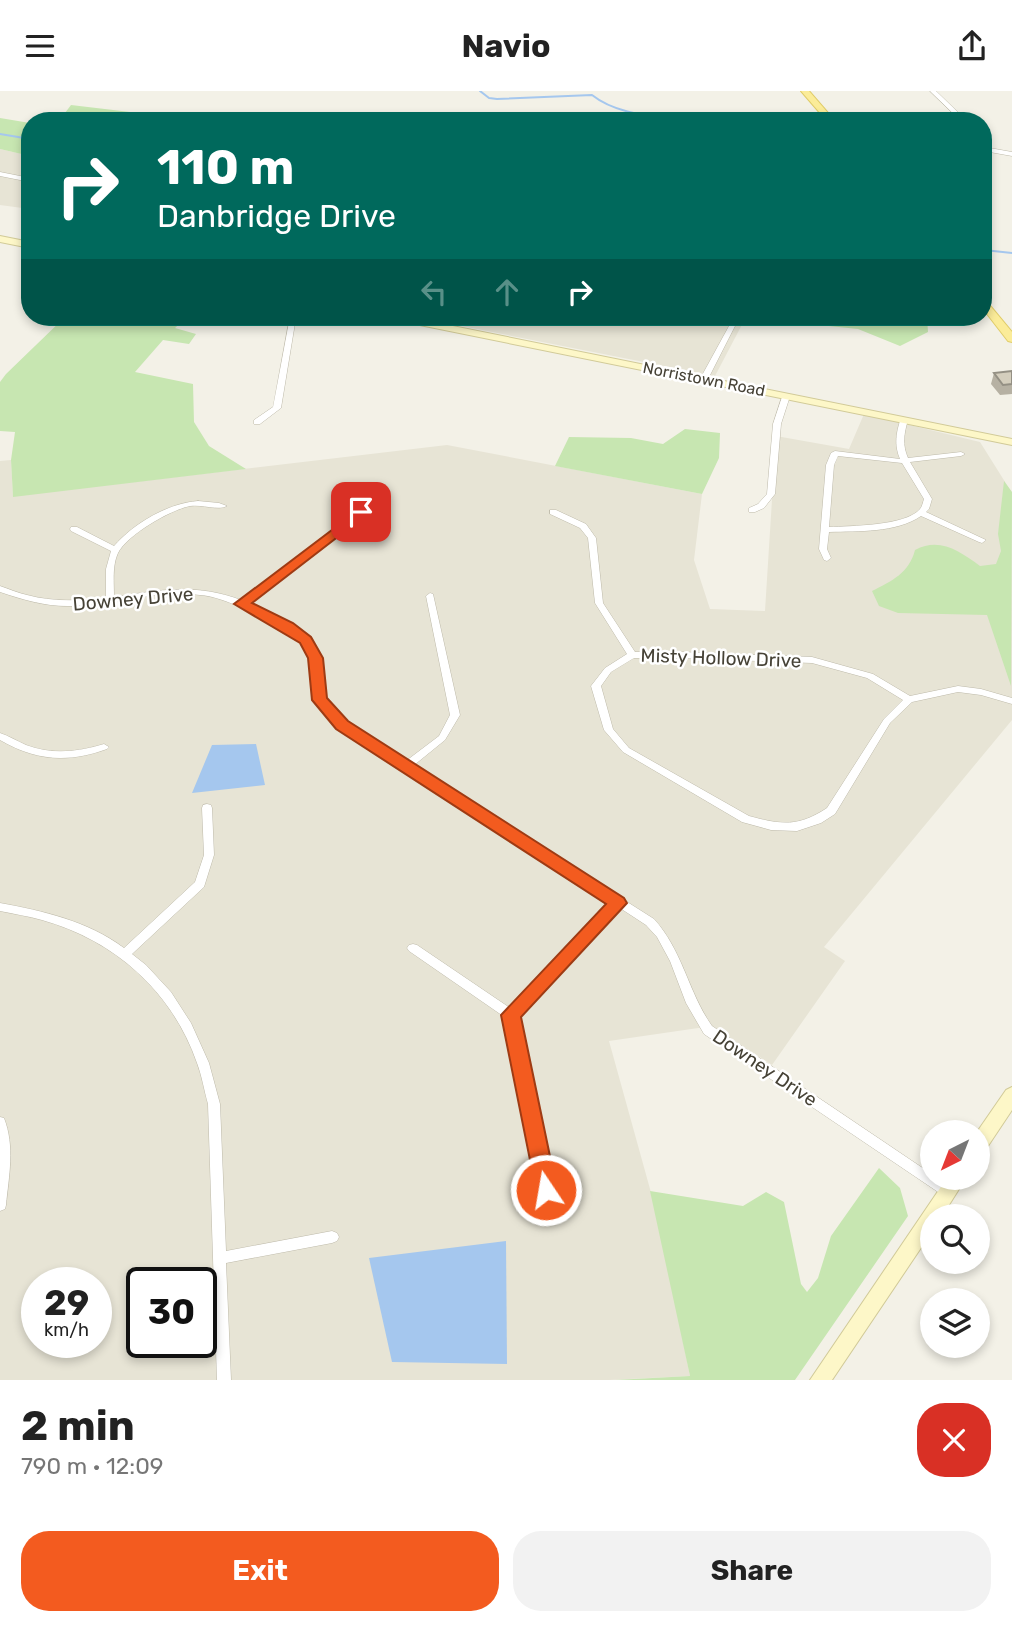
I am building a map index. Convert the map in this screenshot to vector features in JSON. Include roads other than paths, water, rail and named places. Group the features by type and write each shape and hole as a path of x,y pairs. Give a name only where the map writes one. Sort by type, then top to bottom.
{"main road":[{"path":"805,91 823,112"},
{"path":"0,239 21,243"},
{"path":"992,314 1012,339"},
{"name":"Norristown Road","path":"440,326 1012,442"},
{"path":"990,1128 1012,1095"},
{"path":"820,1380 950,1190"}],"street":[{"path":"933,91 955,112"},
{"path":"992,150 1012,154"},
{"path":"0,174 21,178"},
{"path":"257,422 277,408 291,326"},
{"path":"704,379 732,326"},
{"path":"752,510 761,506 771,494 778,424 786,396"},
{"path":"904,420 898,442 905,461 928,499 923,514"},
{"path":"827,558 823,549 824,530 830,465 835,453 905,461 961,454"},
{"path":"110,600 111,561 115,550 127,539 177,507 200,503 223,506"},
{"path":"241,604 361,512"},
{"path":"553,512 583,526 592,538 599,603 632,655"},
{"path":"824,530 902,523 923,514 982,540"},
{"path":"74,529 115,550"},
{"name":"Downey Drive","path":"0,589 28,600 53,605 191,591 241,604 288,627 306,640 315,658 320,700 325,709 342,725 650,922 671,946 697,1016 708,1030 920,1164"},
{"path":"407,765 442,738 455,715 430,596"},
{"name":"Misty Hollow Drive","path":"632,655 812,660 870,677 909,699 887,721 831,811 817,820 797,827 771,826 746,819 626,750 609,730 596,687 608,670 632,655"},
{"path":"909,699 958,689 1012,701"},
{"path":"0,748 5,739 56,756 88,753 104,747"},
{"path":"124,954 200,884 209,855 207,808"},
{"path":"511,1015 618,903"},
{"path":"0,908 32,912 73,925 124,954 167,993 198,1044 214,1104 224,1380"},
{"path":"413,948 511,1015 546,1190"},
{"path":"0,1122 5,1144 0,1205"},
{"path":"221,1258 332,1237"}],"water":[{"path":"256,744 265,785 192,793 212,745"},
{"path":"506,1241 507,1364 392,1362 369,1258"}],"waterway":[{"path":"480,91 489,98 497,99 592,95 613,107 630,112"},
{"path":"0,134 21,138"},
{"path":"992,251 1012,253"}]}
